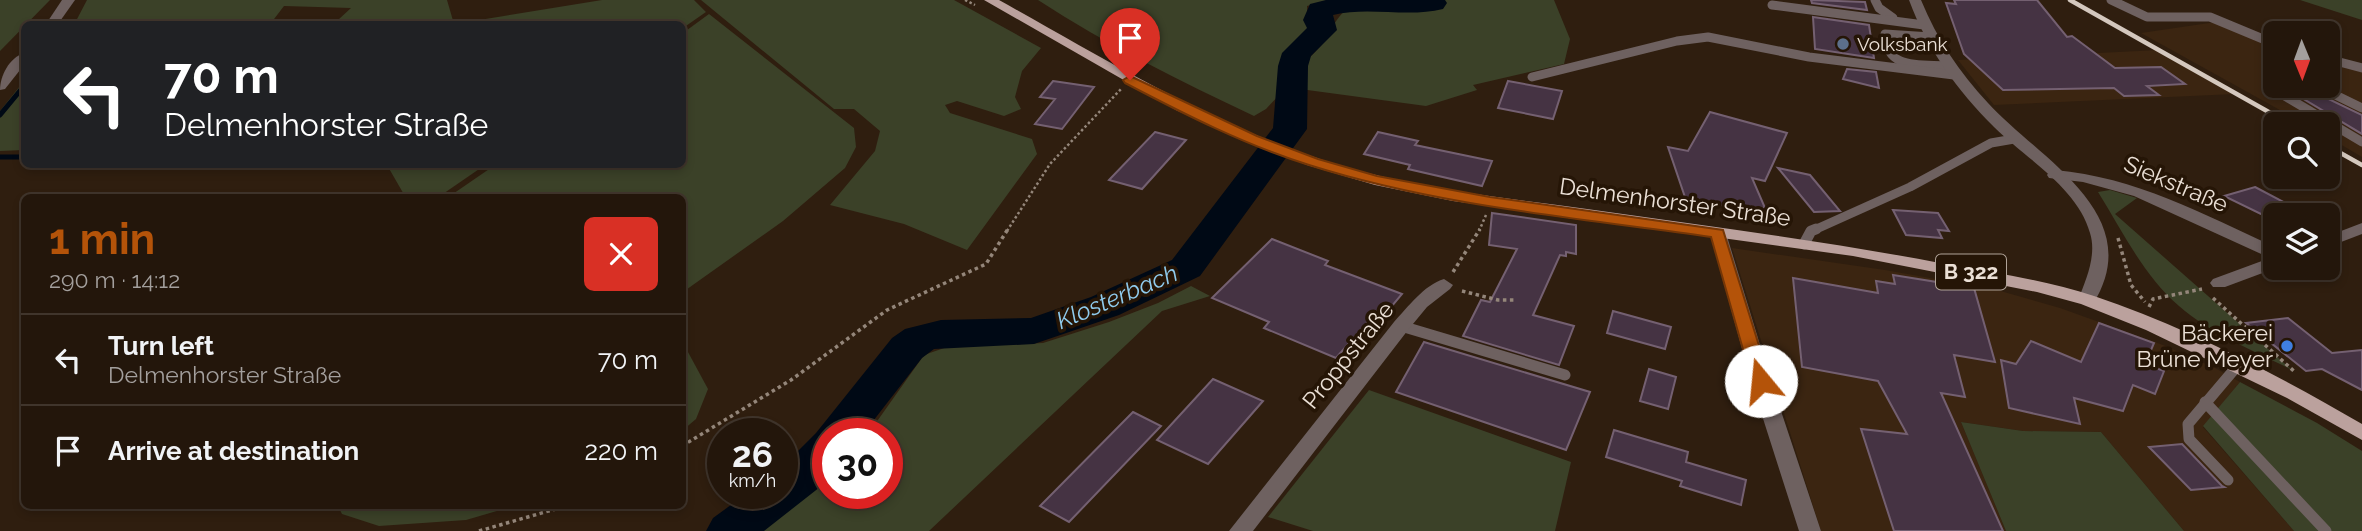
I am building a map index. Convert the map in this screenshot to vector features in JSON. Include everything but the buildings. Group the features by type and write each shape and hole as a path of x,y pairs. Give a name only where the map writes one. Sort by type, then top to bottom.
{"main road":[{"name":"Delmenhorster Straße","path":"990,0 1181,107 1290,154 1375,180 1453,195 1804,244 1989,275 2087,300 2140,320 2238,365 2294,393 2362,433"}],"street":[{"path":"54,21 69,0"},
{"path":"1915,0 1928,31 1951,70 2014,139 2085,204 2100,234 2099,267 2087,300"},
{"path":"0,86 21,61"},
{"name":"Siekstraße","path":"2055,175 2098,178 2127,188 2263,249"},
{"path":"2340,237 2362,228"},
{"path":"1717,233 1810,531"},
{"path":"2211,286 2263,266"},
{"name":"Proppstraße","path":"1240,531 1401,326 1421,303 1444,286"}],"lane":[{"path":"1875,0 1879,8 1907,29 1909,35"},
{"path":"2111,0 2147,17 2210,17 2263,39"},
{"path":"1772,5 1784,3 1896,20 1928,31"},
{"path":"1928,31 1909,35 1885,34 1887,51 1894,58 1951,70"},
{"path":"1532,77 1677,41 1708,37 1809,57 1951,70"},
{"path":"2340,62 2362,68"},
{"path":"2340,97 2362,108"},
{"path":"2284,98 2362,142"},
{"path":"1804,244 1811,231 1910,187 1991,143 2014,139"},
{"path":"1401,326 1565,375"},
{"path":"2228,480 2189,439 2188,424 2238,365"},
{"path":"2206,402 2326,531"}],"path":[{"path":"686,444 791,380 887,310 986,264 1050,164 1130,80"},
{"path":"1488,208 1475,240 1444,286 1498,300 1514,300"},
{"path":"2149,306 2153,299 2211,286 2302,379"},
{"path":"479,531 556,509"}],"shaded area":[{"path":"2216,22 2263,43 2263,98 2340,98 2340,67 2362,72 2362,157 2340,144 2340,112 2283,112 2141,33"},
{"path":"2159,50 2235,94 1994,105 1958,60"},
{"path":"1732,248 1885,270 1997,290 2060,308 2163,345 2215,368 2240,382 2203,427 2294,531 2184,531 2101,432 2023,431 1961,422 2006,531 1821,531"}],"green space":[{"path":"0,0 50,0 29,21 21,21 21,30 0,51"},
{"path":"87,0 447,0 453,21 326,21 338,20 351,8 284,6 273,21 76,21"},
{"path":"602,0 694,0 706,12 686,26 686,21 473,21"},
{"path":"701,0 954,0 1041,48 1022,71 1015,97 1021,109 1004,116 957,101 945,105 950,113 1032,139 1037,154 967,250 904,224 830,205 875,151 880,131 854,109 834,109"},
{"path":"1038,0 1328,0 1307,6 1308,29 1292,44 1281,64 1280,94 1266,109 1254,116 1144,62"},
{"path":"1439,0 1554,0 1570,39 1564,64 1473,85 1477,90 1426,106 1300,89 1304,65 1322,45 1337,19 1346,10 1415,11 1436,8"},
{"path":"2300,0 2362,0 2362,20"},
{"path":"709,14 854,128 856,147 845,168 783,221 686,290 686,194 453,194 491,168 686,168 686,31"},
{"path":"21,85 21,150 0,151 0,111"},
{"path":"389,168 481,168 443,194 404,194"},
{"path":"2110,190 2137,198 2115,214 2292,370 2205,325 2166,294 2134,252 2098,192"},
{"path":"1191,286 1210,296 1162,311 929,531 759,531 787,509 798,509 798,500 812,489 812,509 903,509 903,418 879,418 924,355 947,347 1043,343 1158,303"},
{"path":"686,348 708,389 696,419 686,427"},
{"path":"2240,382 2317,423 2362,451 2362,531 2294,531 2203,426"},
{"path":"1369,390 1571,462 1555,531 1313,531 1268,517"},
{"path":"1961,422 2023,431 2101,432 2184,531 2006,531"},
{"path":"340,509 504,509 466,520 379,526 342,514"}],"waterway":[{"name":"Klosterbach","path":"851,418 907,348 920,339 941,334 1034,331 1105,306 1186,268 1290,129 1293,66 1297,53 1322,30 1318,20 1320,10 1348,3 1420,6 1433,3 1431,0"},
{"path":"0,115 21,90"},
{"path":"0,157 21,157"},
{"name":"Klosterbach","path":"798,479 812,465"},
{"name":"Klosterbach","path":"730,531 759,509"}],"railway":[{"path":"2070,0 2269,112"},
{"path":"2340,153 2362,165"}],"place":[{"name":"Volksbank","path":"1843,44"},
{"name":"Bäckerei Brüne Meyer","path":"2287,346"}],"route":[{"path":"1130,80 1220,126 1312,162 1375,180 1490,202 1717,233 1761,381"}]}
